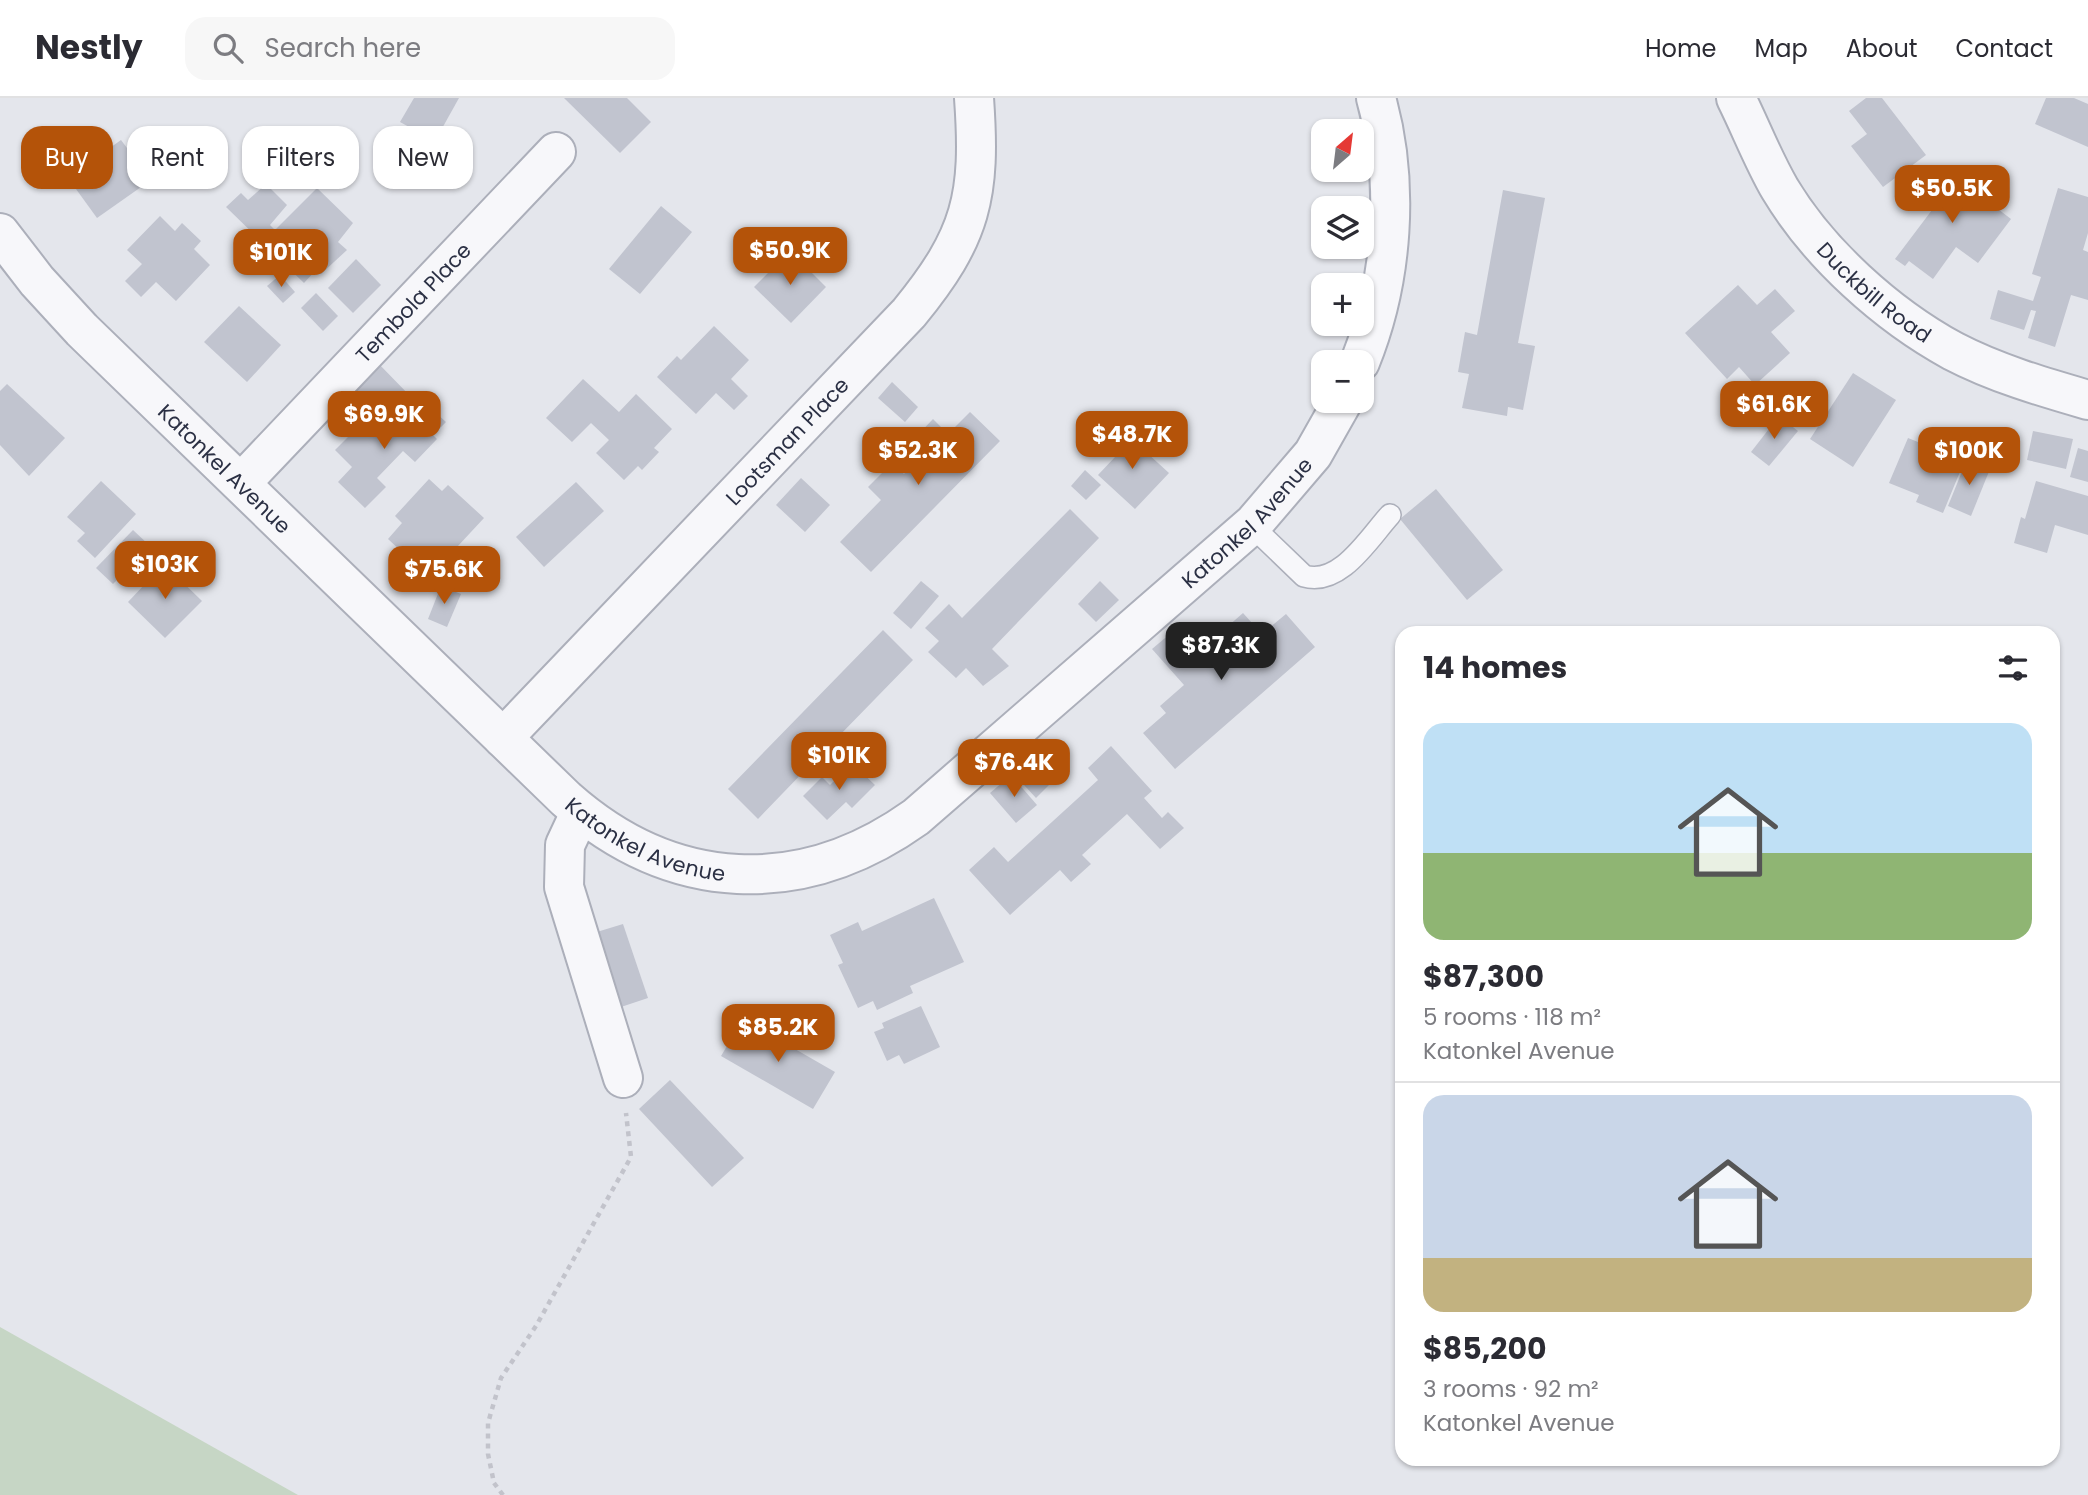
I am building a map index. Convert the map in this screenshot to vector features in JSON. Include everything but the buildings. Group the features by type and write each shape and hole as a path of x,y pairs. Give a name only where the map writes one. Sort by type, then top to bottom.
{"street":[{"name":"Lootsman Place","path":"503,738 909,313 934,282 957,246 976,180 974,98"},
{"path":"1364,350 1381,295 1389,236 1389,176 1376,98"},
{"name":"Duckbill Road","path":"1736,98 1780,189 1807,226 1840,264 1896,313 1954,351 2034,384 2088,400"},
{"name":"Tembola Place","path":"243,482 556,152"},
{"name":"Katonkel Avenue","path":"0,233 37,281 82,330 243,482 580,813 632,848 677,866 709,873 794,871 848,856 882,841 916,817 1251,525 1313,454 1336,413"},
{"path":"580,813 565,845 564,887 623,1078"}],"lane":[{"path":"1251,525 1304,576 1312,579 1337,572 1390,515"}],"path":[{"path":"503,1495 494,1483 488,1454 488,1423 501,1378 536,1326 631,1157 623,1078"}],"green space":[{"path":"0,1327 298,1495 0,1495"}]}
